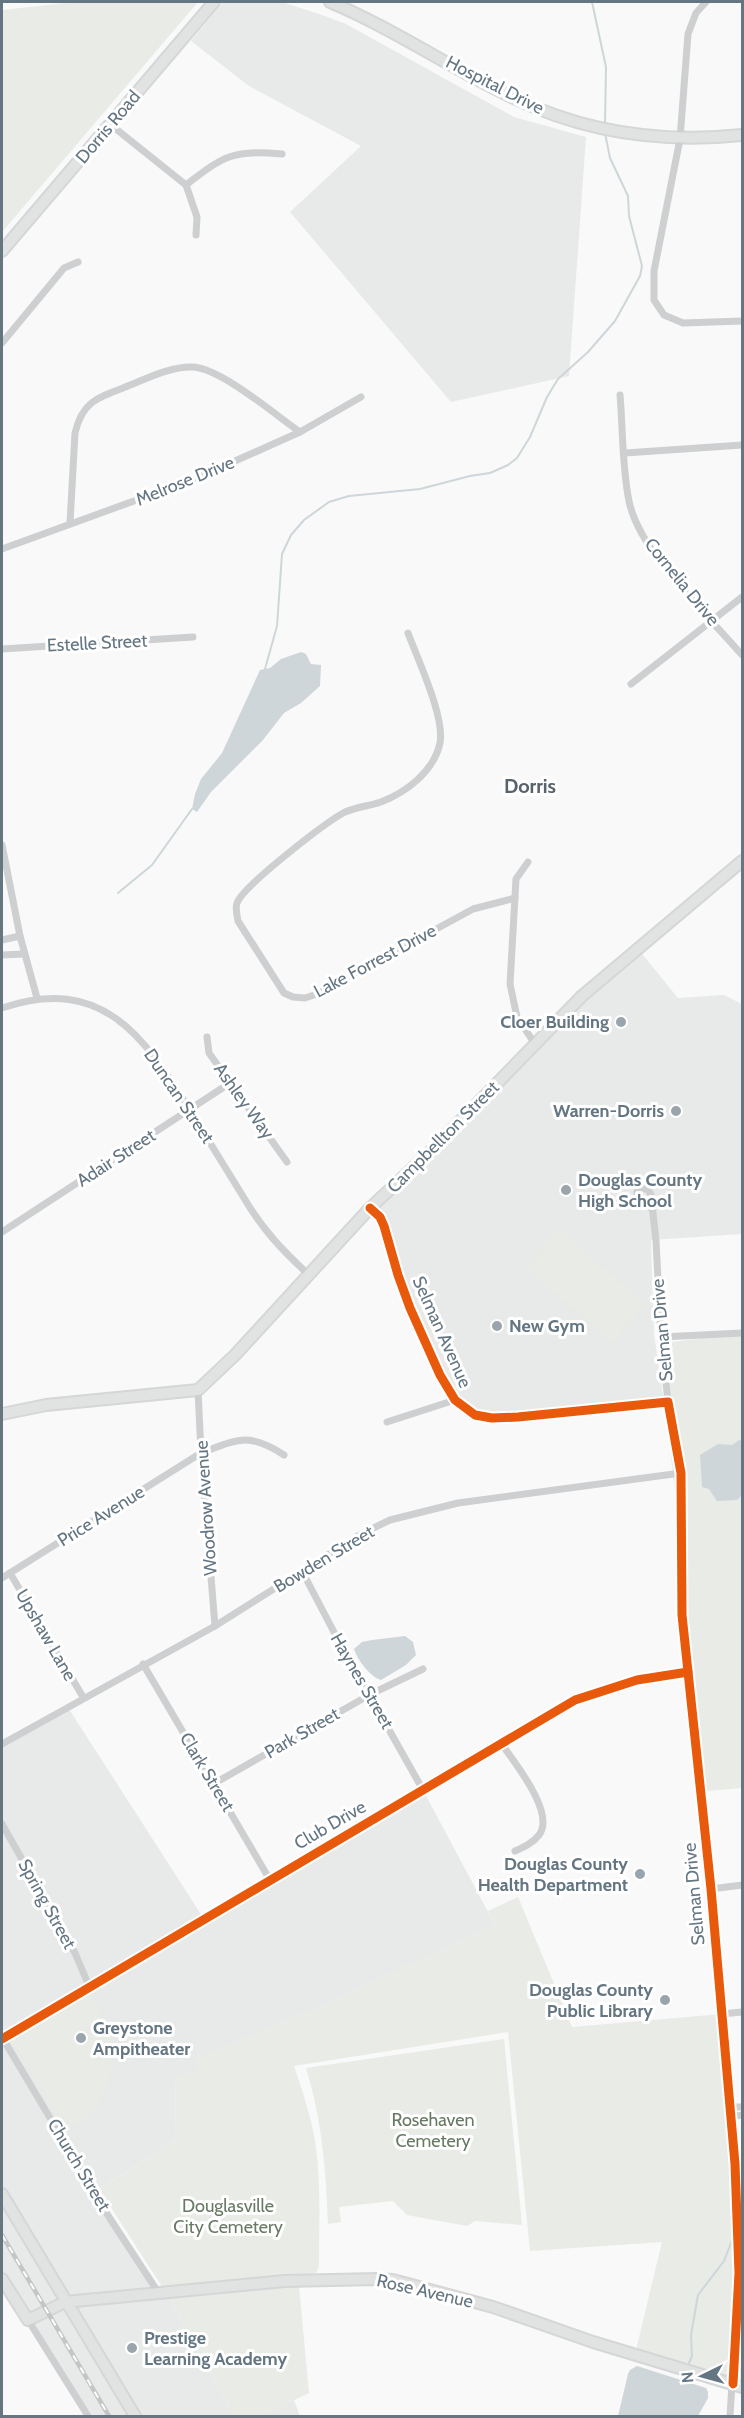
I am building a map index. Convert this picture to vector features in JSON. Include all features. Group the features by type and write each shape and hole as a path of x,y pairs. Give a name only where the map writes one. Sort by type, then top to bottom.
{"street":[{"name":"Dorris Road","path":"2,251 214,2"},
{"name":"Hospital Drive","path":"330,2 399,34 525,103 573,121 600,128 680,139 742,135"},
{"path":"706,2 696,13 688,34 680,139 654,270 654,300 664,315 683,323 742,321"},
{"path":"111,125 186,185 197,217 196,235"},
{"path":"186,185 218,160 229,156 258,152 282,154"},
{"path":"2,343 64,268 78,262"},
{"path":"70,523 75,433 78,419 97,398 172,370 193,367 215,372 300,432"},
{"name":"Cornelia Drive","path":"620,395 629,502 638,525 649,546 672,576 742,655"},
{"name":"Melrose Drive","path":"2,549 197,478 300,432 361,397"},
{"path":"625,453 742,445"},
{"path":"631,684 742,597"},
{"name":"Lake Forrest Drive","path":"408,633 440,723 440,741 434,761 422,776 399,793 383,801 345,813 284,858 244,891 237,903 238,921 284,993 293,997 305,998 334,985 473,909 515,898"},
{"name":"Estelle Street","path":"2,648 193,637"},
{"path":"2,850 24,954 37,998"},
{"name":"Campbellton Street","path":"198,1390 235,1355 370,1208 433,1149 582,996 742,861"},
{"path":"528,862 516,879 510,984 517,1017 535,1044"},
{"path":"2,940 20,936"},
{"path":"2,955 24,954"},
{"name":"Duncan Street","path":"2,1008 37,998 68,998 95,1007 134,1032 168,1074 245,1200 275,1243 308,1274"},
{"name":"Ashley Way","path":"207,1037 209,1053 287,1161"},
{"name":"Adair Street","path":"2,1232 230,1083"},
{"name":"Selman Avenue","path":"370,1208 380,1217 384,1226 410,1308 440,1375 454,1400 475,1415 492,1418 518,1417 668,1402"},
{"name":"Selman Drive","path":"652,1208 668,1402 681,1473 680,1585 711,1889 739,2228 738,2386 730,2416"},
{"path":"661,1337 742,1333"},
{"path":"2,1414 46,1405 198,1390"},
{"name":"Woodrow Avenue","path":"198,1390 215,1626"},
{"path":"387,1422 454,1400"},
{"name":"Price Avenue","path":"2,1578 201,1453 223,1445 255,1439 266,1443 284,1455"},
{"name":"Bowden Street","path":"2,1744 83,1697 215,1626 361,1534 390,1520 458,1503 681,1473"},
{"name":"Haynes Street","path":"302,1570 335,1634 371,1694 423,1790"},
{"name":"Upshaw Lane","path":"10,1573 83,1697"},
{"name":"Clark Street","path":"143,1664 270,1880"},
{"name":"Park Street","path":"214,1784 371,1694 423,1669"},
{"name":"Club Drive","path":"2,2038 575,1700 603,1689 637,1680 688,1672"},
{"path":"501,1743 533,1790 541,1810 540,1834 528,1846 515,1851"},
{"name":"Spring Street","path":"2,1824 60,1924 89,1986"},
{"path":"711,1889 742,1885"},
{"path":"722,2014 742,2012"},
{"name":"Church Street","path":"2,2038 109,2217 158,2292"},
{"path":"730,2107 742,2106"},
{"path":"731,2117 742,2115"},
{"path":"2,2194 135,2416"},
{"path":"2,2278 88,2416"},
{"name":"Rose Avenue","path":"28,2320 65,2302 158,2292 348,2278 393,2280 493,2307 593,2342 738,2386"}],"shaded area":[{"path":"223,2 282,2 322,15 346,24 514,117 586,137 569,376 451,402 290,212 361,146 249,86 191,41"},
{"path":"301,652 306,654 311,664 321,665 320,686 301,703 284,713 263,740 211,792 197,812 192,809 201,779 222,753 260,670 270,668 281,659"},
{"name":"Douglas County High School","path":"638,949 678,998 724,995 742,1004 742,1234 651,1240 654,1334 664,1402 518,1417 475,1415 455,1400 410,1308 384,1226 370,1208 535,1044"},
{"path":"739,1440 742,1441 742,1495 737,1500 717,1501 709,1489 702,1487 700,1455 718,1444 732,1445"},
{"path":"405,1636 413,1642 416,1655 406,1665 381,1680 364,1667 354,1649 362,1642"},
{"path":"67,1706 204,1919 423,1790 495,1925 333,2001 194,2060 200,2073 175,2075 176,2140 91,2194 111,2216 158,2292 168,2296 234,2416 88,2416 2,2279 2,1740"},
{"path":"741,2235 742,2389 727,2386 740,2321"},
{"path":"637,2366 706,2388 708,2398 698,2416 618,2416 628,2374"},
{"path":"294,2400 300,2416 261,2416"}],"green space":[{"path":"74,2 198,2 2,232 2,10"},
{"path":"560,1229 646,1305 611,1343 526,1267"},
{"path":"742,1333 742,1788 695,1792 689,1722 685,1580 665,1404 664,1343"},
{"name":"Douglasville City Cemetery","path":"518,1897 572,2027 722,2014 739,2227 733,2384 635,2354 662,2242 530,2251 508,2032 294,2066 312,2126 319,2177 319,2267 316,2273 298,2275 309,2393 261,2416 234,2416 168,2296 99,2189 176,2140 175,2074 199,2073 193,2060 333,2001 495,1925 488,1911"},
{"path":"85,1993 89,1994 109,2030 113,2063 110,2078 97,2105 77,2124 64,2128 20,2054 10,2042 11,2039 79,2000 80,1996"},
{"name":"Rosehaven Cemetery","path":"504,2039 522,2225 475,2221 467,2226 407,2215 393,2201 339,2207 341,2222 328,2224 322,2145 316,2107 306,2068"}],"waterway":[{"path":"592,2 606,67 605,124"},
{"path":"265,669 277,626 282,554 291,535 304,520 329,502 349,496 420,489 490,473 508,465 517,458 530,437 547,397 558,379 588,352 615,321 640,276 642,266 629,216 628,196 610,158 605,133"},
{"path":"118,893 152,865 192,809"},
{"path":"739,2222 742,2215"},
{"path":"689,2363 692,2356 691,2335 698,2295 724,2261 733,2238"}],"railway":[{"path":"2,2235 109,2416"}],"cycle path":[{"path":"370,1208 380,1217 384,1226 410,1308 440,1375 455,1400 475,1415 492,1418 518,1417 668,1402 681,1473 682,1615 711,1889 735,2164 739,2273 733,2384"},
{"path":"2,2039 575,1700 637,1680 688,1672"}],"place":[{"name":"Cloer Building","path":"621,1022"},
{"name":"Warren-Dorris","path":"676,1111"},
{"name":"Douglas County High School","path":"566,1190"},
{"name":"New Gym","path":"497,1326"},
{"name":"Douglas County Health Department","path":"640,1874"},
{"name":"Douglas County Public Library","path":"665,2000"},
{"name":"Greystone Ampitheater","path":"81,2038"},
{"name":"Prestige Learning Academy","path":"132,2348"}],"district":[{"name":"Dorris","path":"530,786"}]}
